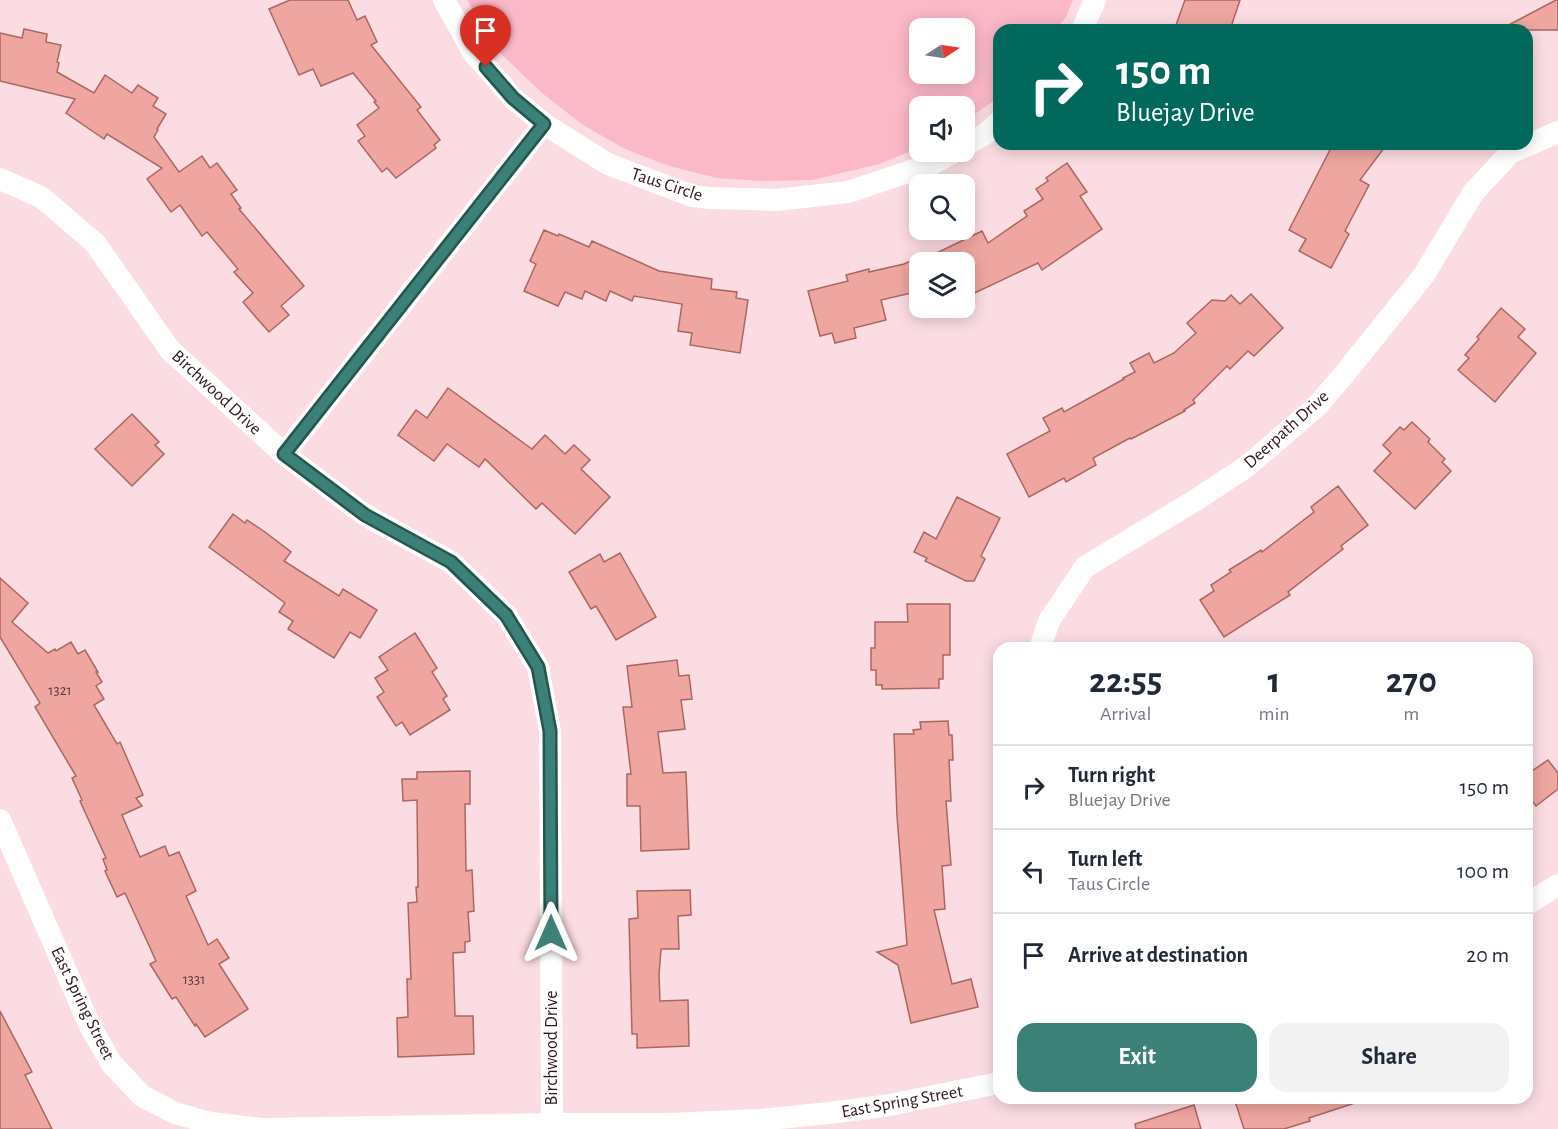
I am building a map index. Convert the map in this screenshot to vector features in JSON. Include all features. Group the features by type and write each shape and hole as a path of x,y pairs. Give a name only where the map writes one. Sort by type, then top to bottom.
{"street":[{"name":"Taus Circle","path":"444,0 473,52 513,98 544,124 608,164 692,196 777,200 848,192 937,162"},
{"path":"1085,24 1095,0"},
{"path":"284,454 544,124"},
{"path":"975,140 993,127"},
{"name":"Deerpath Drive","path":"1533,143 1558,132"},
{"name":"Deerpath Drive","path":"1042,642 1049,621 1085,567 1246,467 1316,408 1424,275 1473,193 1510,153 1517,150"},
{"name":"Birchwood Drive","path":"0,179 41,197 95,243 170,350 284,454 365,515 451,562 506,615 538,667 550,731 552,1124"},
{"name":"East Spring Street","path":"0,820 90,1026 112,1064 142,1096 175,1113 211,1124 263,1129 669,1124 759,1120 884,1106 993,1084"},
{"path":"1533,900 1558,885"}],"shaded area":[{"path":"467,0 1073,0 1066,17 1060,24 993,24 993,101 975,114 975,96 909,96 909,152 879,164 812,180 761,181 717,178 669,166 625,149 583,125 542,93 496,49"}],"building":[{"path":"290,0 348,0 357,20 365,16 377,42 371,45 421,107 417,110 440,140 434,145 436,148 396,178 387,168 382,172 358,141 365,136 357,125 379,108 374,102 376,101 353,73 321,86 313,69 299,75 269,9"},
{"path":"1185,0 1240,0 1232,24 1176,24"},
{"path":"1558,0 1558,30 1533,30 1533,24 1510,24"},
{"path":"24,29 47,34 46,42 61,45 57,72 94,93 105,75 132,93 138,85 158,98 153,106 166,114 154,137 179,172 202,156 210,168 217,163 237,190 231,194 241,208 239,209 304,286 281,306 289,315 269,332 254,315 243,302 253,293 234,272 238,269 207,232 202,236 180,205 171,212 147,179 162,168 107,134 104,139 66,113 75,99 0,81 0,33 22,38"},
{"path":"1330,150 1382,150 1360,180 1369,185 1345,231 1349,234 1331,268 1299,251 1306,239 1289,230"},
{"path":"1067,163 1087,192 1080,196 1102,229 1042,270 1038,263 975,293 975,252 939,252 963,240 975,240 975,234 982,231 988,243 1027,216 1024,211 1043,199 1036,189 1048,181 1046,178"},
{"path":"544,230 589,247 592,241 659,271 712,279 711,289 737,292 736,298 748,300 740,353 690,345 692,333 678,331 682,304 634,296 632,301 610,291 606,301 585,291 582,299 565,292 558,306 524,291 536,264 530,261"},
{"path":"909,262 909,294 881,300 886,320 854,328 856,338 835,343 832,333 820,336 808,291 848,281 846,275"},
{"path":"1251,294 1283,328 1254,356 1248,351 1230,369 1227,366 1193,400 1195,403 1185,411 1093,458 1096,465 1066,482 1064,478 1029,497 1007,454 1050,431 1043,418 1062,408 1064,412 1124,379 1135,372 1130,363 1149,353 1154,363 1174,353 1196,333 1187,323 1212,300 1225,301 1231,295 1240,304"},
{"path":"1501,308 1525,329 1518,337 1536,353 1495,402 1458,370 1469,358 1465,355 1479,339 1477,337"},
{"path":"448,388 532,449 545,435 565,454 574,445 590,460 581,469 610,497 575,534 542,503 536,509 485,459 479,467 447,444 434,461 398,435 416,410 427,418"},
{"path":"132,414 159,442 155,445 164,454 132,486 95,449"},
{"path":"1412,422 1430,439 1428,442 1445,459 1442,462 1451,471 1415,509 1374,471 1391,453 1383,445 1400,427 1404,430"},
{"path":"1338,486 1368,525 1341,546 1343,549 1288,592 1290,595 1224,637 1200,600 1214,591 1211,585 1231,572 1229,570 1261,550 1262,552 1314,512 1311,507"},
{"path":"957,497 1000,518 981,556 985,559 974,581 966,581 925,561 927,558 914,552 924,532 936,539"},
{"path":"233,514 245,523 247,520 291,552 284,561 339,596 343,589 377,610 360,638 350,632 334,658 288,629 293,621 279,612 285,603 209,547"},
{"path":"620,553 656,617 616,640 596,606 591,609 569,572 600,554 604,562"},
{"path":"0,578 28,603 12,622 48,653 71,642 78,654 85,650 102,682 96,686 104,699 94,705 117,744 120,742 143,795 136,798 142,806 122,815 140,857 165,846 169,856 179,852 196,891 186,896 208,945 217,939 229,958 219,964 248,1009 205,1037 176,997 172,999 150,964 156,961 125,893 117,897 105,871 107,870 103,859 106,858 80,801 82,800 72,778 76,776 35,707 40,703 0,637"},
{"path":"907,604 950,604 950,655 943,655 943,679 939,679 939,688 882,689 882,685 876,685 876,670 871,670 871,648 875,648 875,622 908,622"},
{"path":"415,633 437,668 432,672 447,696 443,699 450,710 410,735 402,722 396,726 377,697 384,692 375,678 388,670 379,657"},
{"path":"677,660 679,676 689,675 692,699 681,700 685,729 658,732 663,773 686,772 689,849 641,851 640,806 627,806 627,774 631,774 623,707 632,707 627,666"},
{"path":"948,721 949,735 952,735 953,760 949,760 951,801 946,801 951,865 942,866 945,909 934,910 952,984 971,979 978,1007 911,1023 898,965 877,952 907,945 897,816 894,734 914,734 913,730 921,729 920,722"},
{"path":"1548,760 1558,773 1558,789 1536,806 1533,802 1533,770"},
{"path":"470,771 470,804 465,804 466,871 472,870 474,911 468,912 470,941 465,942 465,952 453,953 455,1016 473,1016 474,1054 398,1057 397,1018 408,1017 407,979 411,979 408,903 417,902 416,887 418,887 417,800 403,801 402,779 417,779 417,772"},
{"path":"690,890 691,915 678,916 679,949 661,949 659,975 660,1001 688,1000 689,1046 637,1048 637,1034 632,1034 629,919 638,918 637,891"},
{"path":"0,1011 32,1072 25,1075 52,1129 0,1129"},
{"path":"1236,1104 1352,1104 1284,1129 1244,1129"},
{"path":"1194,1105 1201,1129 1136,1129 1135,1124"}],"route":[{"path":"486,67 513,98 544,124 284,454 365,515 451,562 506,615 538,667 550,731 551,933"}]}
